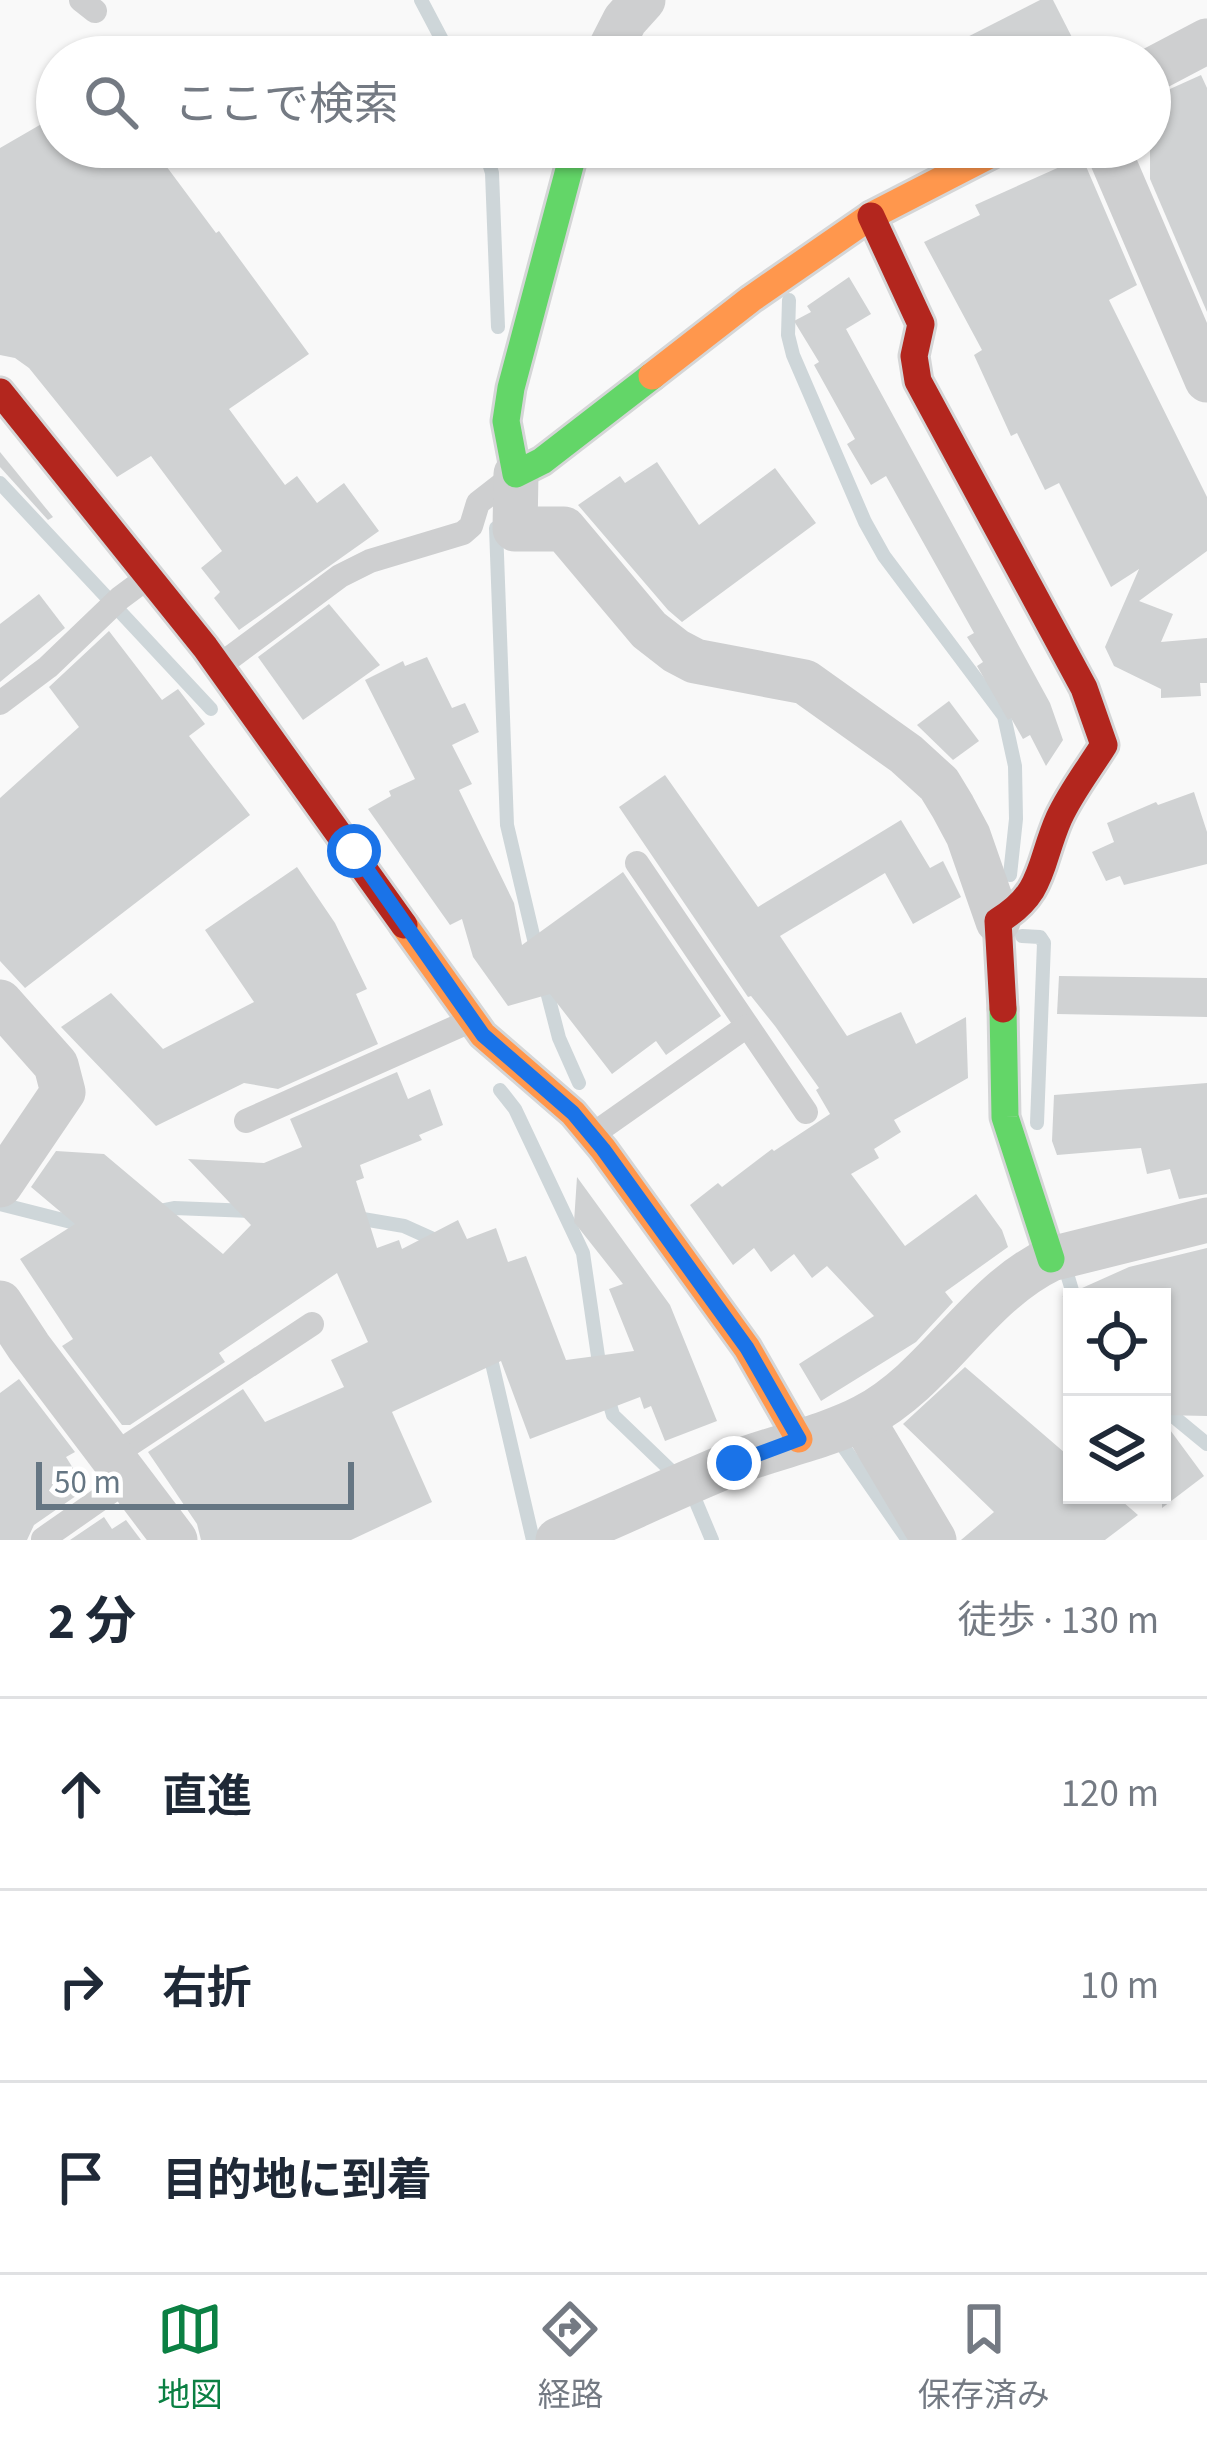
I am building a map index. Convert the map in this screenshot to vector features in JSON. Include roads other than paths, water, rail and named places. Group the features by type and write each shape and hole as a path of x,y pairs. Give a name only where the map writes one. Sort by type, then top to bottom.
{"street":[{"path":"617,36 643,0"},
{"path":"1171,60 1207,41"},
{"path":"569,168 511,388 507,433 516,474 515,530 564,529 649,630 676,651 695,662 805,682 906,754 939,784 968,836 998,921 1005,1117 1052,1259"},
{"path":"516,474 542,460 751,299 871,216 964,168"},
{"path":"1116,168 1207,380"},
{"path":"871,216 920,324 914,356 918,381 1084,688 1104,745 1059,818 1033,898 998,921"},
{"path":"0,392 219,666 497,1052 573,1113 602,1128 747,1348 799,1439"},
{"path":"0,1002 56,1065 63,1092 0,1185"},
{"path":"558,1540 799,1439 862,1419 905,1387 1002,1290 1052,1259 1207,1220"},
{"path":"0,1303 175,1540"},
{"path":"862,1419 934,1540"}],"lane":[{"path":"219,666 340,576 370,561 463,533 471,526 478,503 516,474"},
{"path":"0,703 48,667 148,577"},
{"path":"637,863 806,1112"},
{"path":"246,1121 472,1020"},
{"path":"602,1128 748,1026"},
{"path":"43,1539 120,1468 312,1324"}],"waterway":[{"path":"421,0 440,36"},
{"path":"490,168 498,327"},
{"path":"789,300 793,355 865,522 884,556 1004,716 1015,766 1010,875"},
{"path":"0,483 211,709"},
{"path":"496,528 507,825 537,952"},
{"path":"1022,936 1040,937 1044,943 1037,1123"},
{"path":"544,980 559,1038 579,1083"},
{"path":"500,1090 515,1109 583,1253 600,1370"},
{"path":"0,1204 75,1223 90,1221"},
{"path":"154,1212 174,1208 251,1211"},
{"path":"351,1217 404,1226 444,1244"},
{"path":"1065,1267 1071,1288"},
{"path":"488,1346 533,1540"},
{"path":"606,1391 613,1415 691,1490 712,1540"},
{"path":"1171,1414 1207,1444"},
{"path":"836,1436 908,1540"}]}
